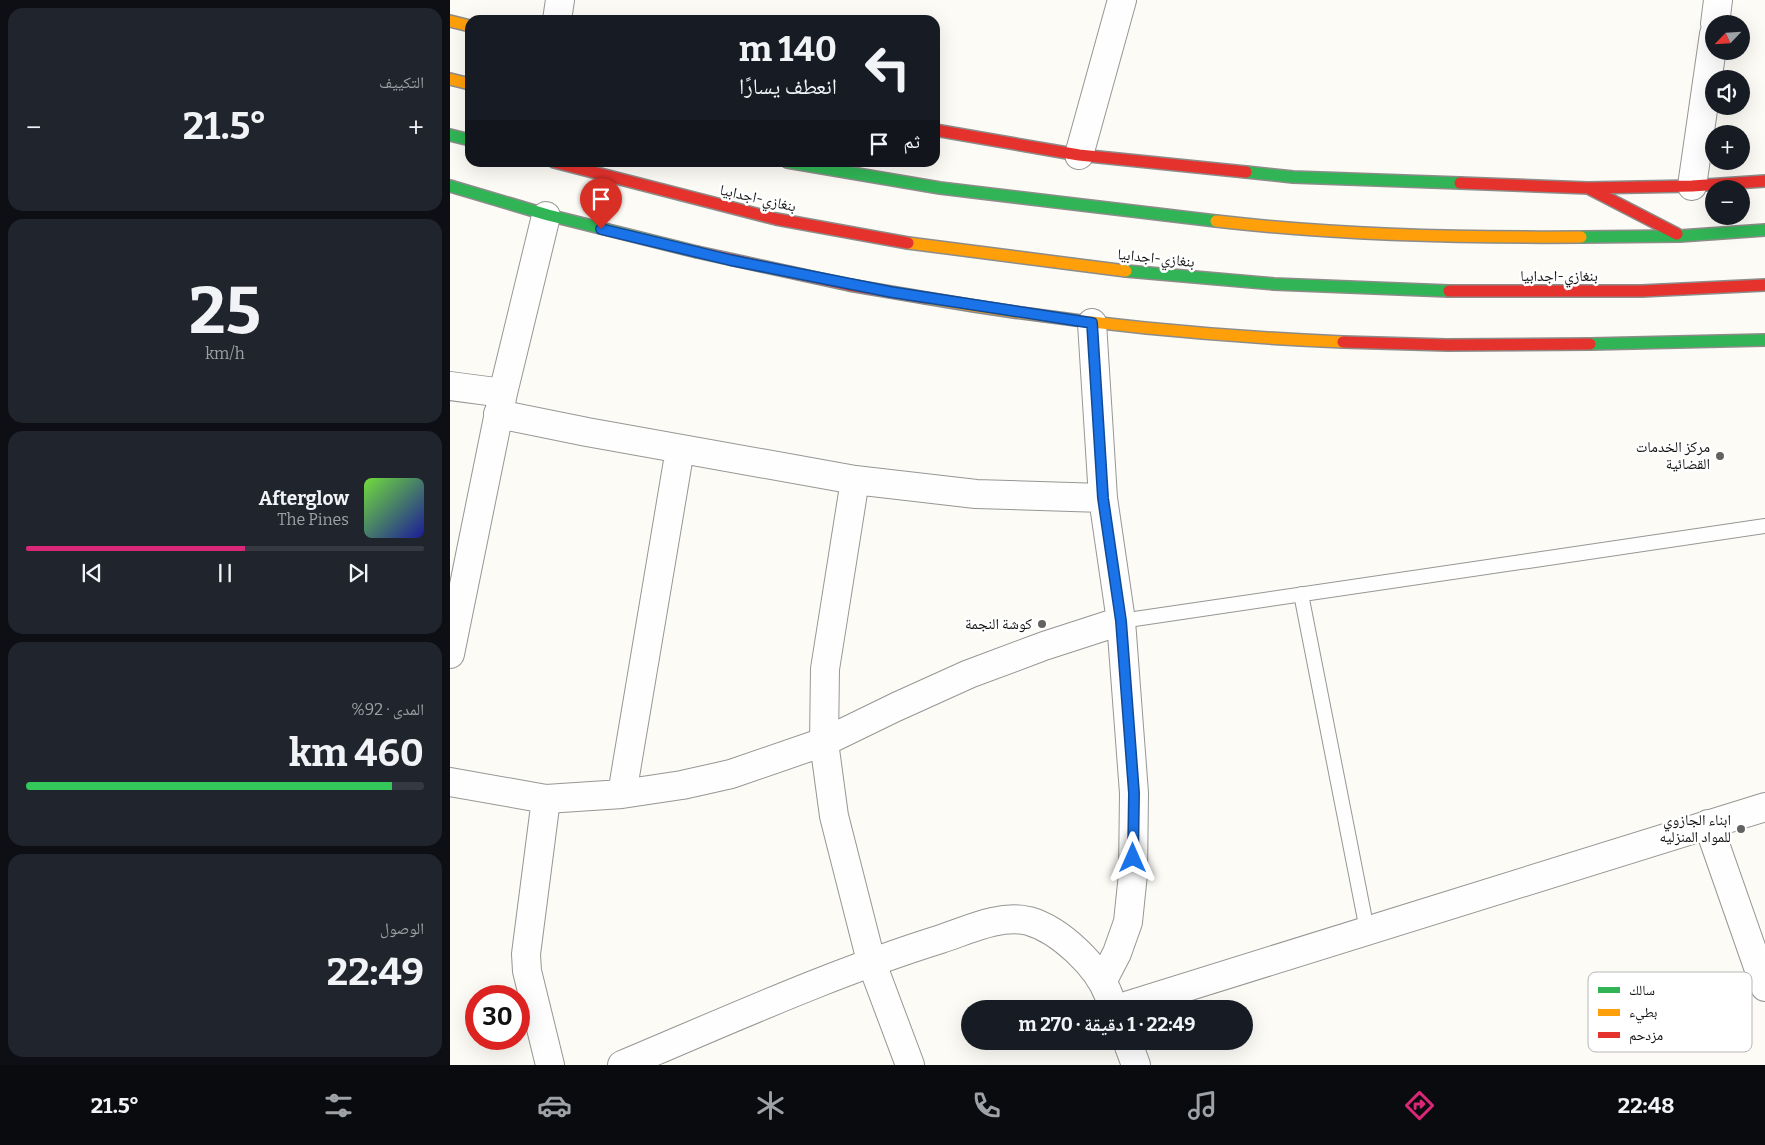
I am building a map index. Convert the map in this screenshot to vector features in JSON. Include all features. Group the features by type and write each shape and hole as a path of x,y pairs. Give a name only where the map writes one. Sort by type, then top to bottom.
{"main road":[{"path":"450,20 465,24"},
{"path":"450,79 465,83"},
{"path":"940,131 1079,155 1293,177 1588,188 1692,186 1765,181"},
{"path":"450,135 465,139"},
{"name":"بنغازي-اجدابيا","path":"573,167 784,221 976,252 1262,284 1453,292 1675,290 1765,285"},
{"path":"817,167 940,188 1276,228 1450,238 1680,236 1765,230"},
{"path":"450,186 546,216 749,264 909,295 1092,323 1259,337 1454,344 1765,340"},
{"path":"1588,188 1680,236"}],"street":[{"path":"558,15 560,0"},
{"path":"1079,155 1122,0"},
{"path":"1716,15 1718,0"},
{"path":"1692,186 1710,60"},
{"path":"450,654 457,578 546,216"},
{"path":"1092,323 1103,498 1121,621 1134,793 1133,874 1128,922 1117,953 1103,980"},
{"path":"450,386 500,404 680,449 855,480 976,494 1103,498"},
{"path":"622,794 680,449"},
{"path":"855,480 825,669 824,742 834,816 871,961 910,1065"},
{"path":"450,782 546,798 622,794 682,785 731,774 824,742 969,674 1044,646 1121,621"},
{"path":"546,798 526,954 527,971 550,1065"},
{"path":"1144,1000 1765,807"},
{"path":"1708,824 1765,986"},
{"path":"622,1065 871,961 999,920 1028,921 1060,934 1103,980 1111,1000"},
{"path":"1130,1050 1136,1065"}],"lane":[{"path":"1121,621 1765,526"},
{"path":"1301,594 1367,930"}],"traffic: fast":[{"path":"450,135 465,139"},
{"path":"816,167 940,188 1216,221"},
{"path":"1246,172 1293,177 1460,183"},
{"path":"450,186 548,215 697,252"},
{"path":"1581,237 1680,236 1765,230"},
{"path":"1126,271 1274,284 1449,291"},
{"path":"1590,344 1765,340"}],"traffic: slow":[{"path":"450,21 465,25"},
{"path":"450,79 465,83"},
{"path":"1216,221 1307,230 1398,235 1581,237"},
{"path":"908,243 1126,271"},
{"path":"926,298 978,307 1134,327 1238,336 1343,342"}],"traffic: jam":[{"path":"940,131 1079,155 1246,172"},
{"path":"573,167 776,219 908,243"},
{"path":"1460,183 1588,188 1692,186 1765,181"},
{"path":"1588,188 1677,234"},
{"path":"697,252 849,285 926,298"},
{"path":"1449,291 1642,291 1765,285"},
{"path":"1343,342 1447,345 1590,344"}],"place":[{"name":"مركز الخدمات القضائية","path":"1720,456"},
{"name":"كوشة النجمة","path":"1042,624"},
{"name":"ابناء الجازوي للمواد المنزليه","path":"1741,829"}],"route":[{"path":"601,229 730,260 891,292 1092,323 1103,498 1121,621 1134,793 1133,858"}]}
